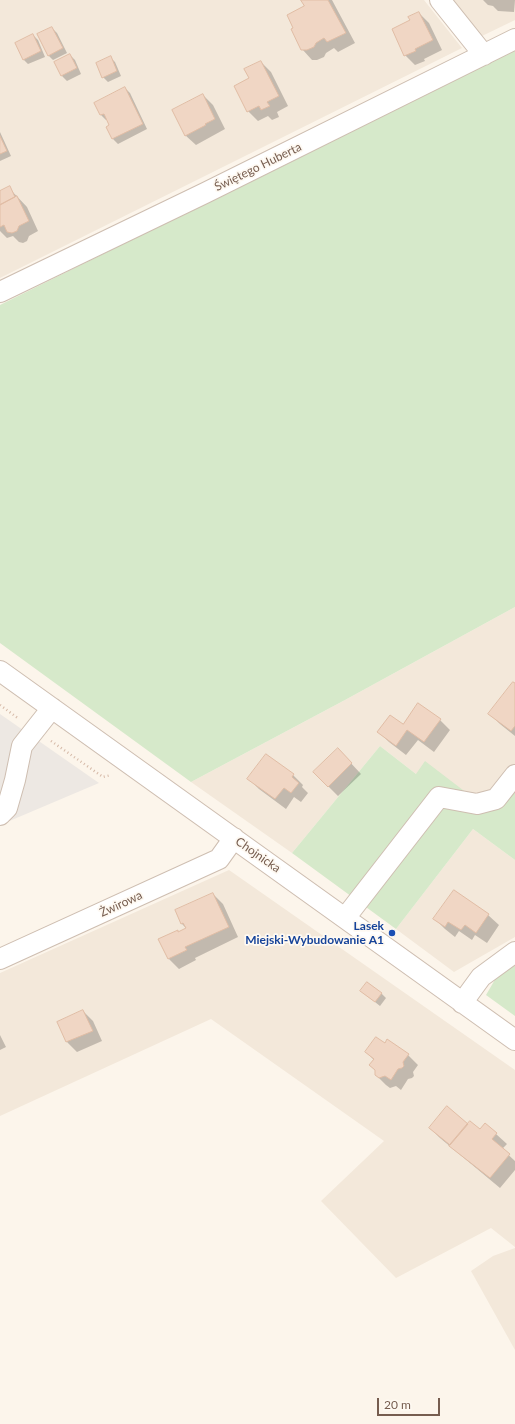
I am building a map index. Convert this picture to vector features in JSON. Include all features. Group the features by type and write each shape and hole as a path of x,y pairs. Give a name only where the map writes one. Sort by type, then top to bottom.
{"street":[{"path":"440,0 484,55"},
{"name":"Świętego Huberta","path":"0,292 213,189 515,39"},
{"name":"Chojnicka","path":"0,671 515,1040"},
{"path":"0,815 7,808 22,746 52,708"},
{"path":"345,918 439,797 477,804 496,799 515,776"},
{"name":"Żwirowa","path":"0,959 219,859 234,838"},
{"path":"462,1003 481,977 515,952"}],"shaded area":[{"path":"0,0 424,0 462,48 0,278"},
{"path":"450,0 515,0 515,20 482,36"},
{"path":"515,607 515,766 495,794 472,797 416,774 380,746 292,853 191,782 345,700"},
{"path":"0,714 99,783 0,825"},
{"path":"473,829 515,860 515,937 454,972 396,929"},
{"path":"229,870 515,1070 515,1247 491,1228 396,1278 321,1201 384,1141 211,1019 0,1116 0,973"},
{"path":"515,1248 515,1350 471,1271 493,1256"}],"green space":[{"path":"515,50 515,607 191,782 0,643 0,305"},
{"path":"380,746 416,774 425,761 472,797 495,794 515,766 515,860 473,829 396,929 292,853"},
{"path":"515,963 515,1016 486,995 500,971"}],"building":[{"path":"301,0 328,0 346,33 327,42 324,38 316,43 314,47 307,50 301,50 291,29 293,28 287,15 304,6"},
{"path":"419,12 433,40 415,49 416,51 404,56 392,29 410,20 408,17"},
{"path":"52,27 63,48 48,56 37,34"},
{"path":"33,34 41,51 23,60 15,43"},
{"path":"70,54 77,68 61,76 54,62"},
{"path":"111,56 117,71 102,78 96,63"},
{"path":"261,61 279,96 267,102 270,106 261,110 259,106 247,112 234,86 249,78 244,69"},
{"path":"125,87 143,124 112,139 106,127 109,125 104,114 100,115 94,103"},
{"path":"203,94 215,119 185,136 172,110"},
{"path":"0,136 7,151 0,154"},
{"path":"10,186 15,197 0,205 0,191"},
{"path":"17,196 29,221 19,226 17,231 12,233 7,232 4,225 0,227 0,205"},
{"path":"513,682 515,683 515,726 511,731 488,714"},
{"path":"418,703 441,719 424,742 407,730 396,746 377,732 390,715 403,724"},
{"path":"338,748 352,763 328,787 313,772"},
{"path":"266,754 294,774 292,777 299,783 291,793 284,788 275,799 247,779"},
{"path":"454,890 489,914 476,933 465,925 461,930 448,922 445,927 433,919"},
{"path":"213,893 229,927 185,947 187,950 168,959 158,939 186,928 183,923 181,924 175,910"},
{"path":"367,982 382,993 375,1002 360,991"},
{"path":"83,1010 93,1031 66,1042 57,1022"},
{"path":"376,1037 385,1043 387,1039 409,1054 403,1062 404,1066 398,1069 391,1080 385,1076 379,1078 375,1075 375,1070 369,1065 374,1059 365,1052"},
{"path":"447,1106 468,1124 450,1145 429,1128"},
{"path":"470,1121 480,1129 485,1123 497,1133 492,1139 510,1154 490,1178 449,1146"}],"place":[{"name":"Lasek Miejski-Wybudowanie A1","path":"392,933"}]}
